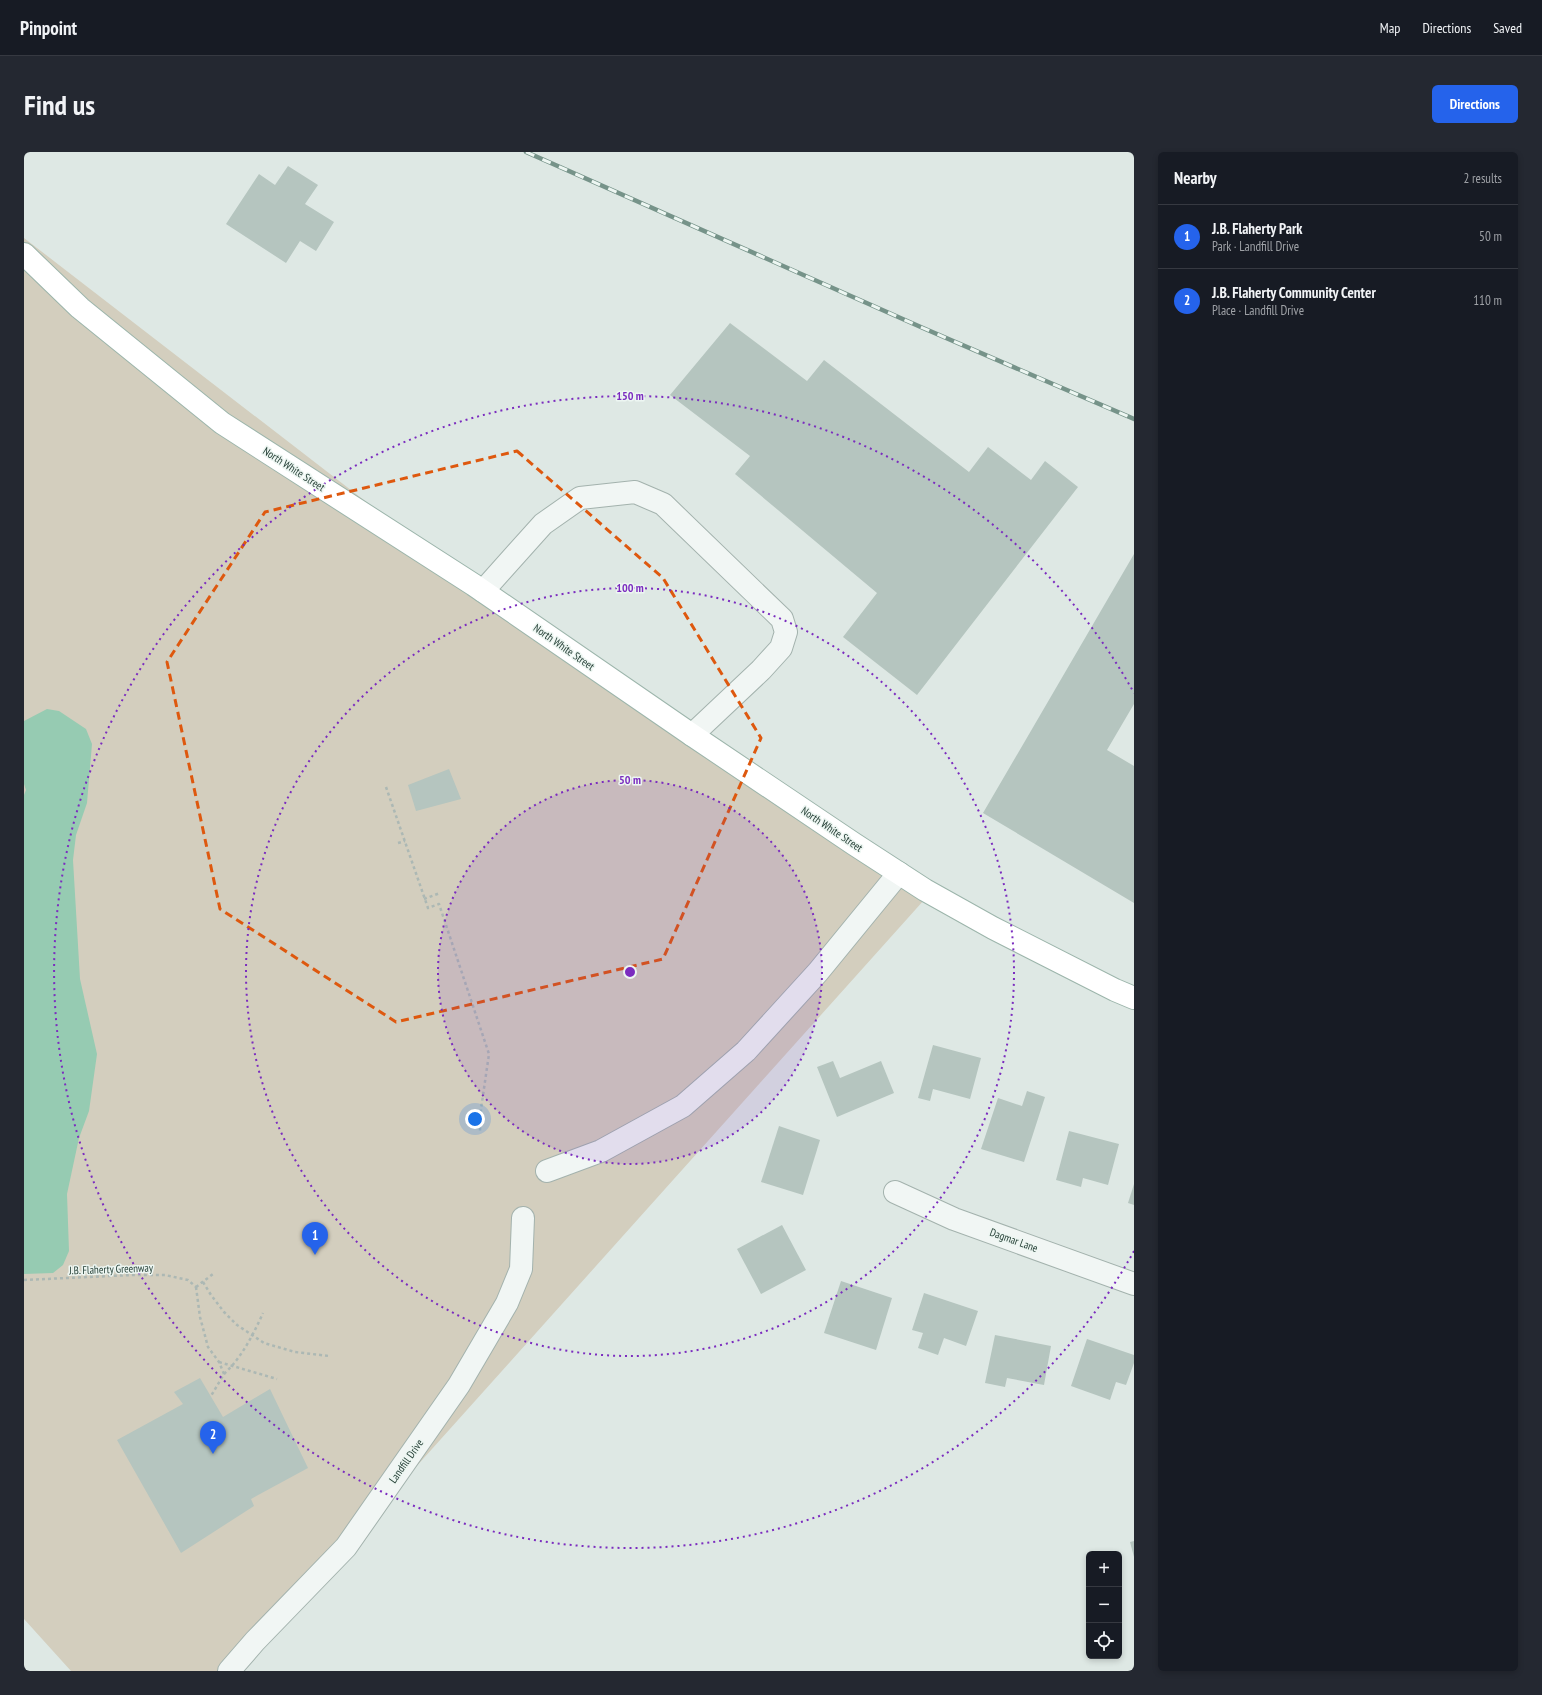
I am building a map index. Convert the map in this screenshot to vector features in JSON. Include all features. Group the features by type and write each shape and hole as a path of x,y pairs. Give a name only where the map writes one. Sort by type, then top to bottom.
{"main road":[{"name":"North White Street","path":"24,254 80,308 222,423 403,538 483,591 692,735 925,890 993,928 1114,990 1134,998"}],"street":[{"path":"483,591 543,524 580,498 635,492 663,504 782,619 786,632 782,648 761,670 692,735"},
{"path":"547,1171 602,1151 683,1106 752,1045 818,972 899,873"},
{"name":"Dagmar Lane","path":"895,1192 954,1219 1134,1284"},
{"name":"Landfill Drive","path":"229,1671 255,1641 346,1547 459,1384 507,1303 521,1269 523,1218"}],"path":[{"path":"386,787 428,908 439,904 489,1054 481,1109 480,1131"},
{"path":"398,843 405,841"},
{"path":"424,899 440,893"},
{"path":"477,1018 482,1017"},
{"path":"213,1274 196,1287 200,1317 208,1347 219,1362 224,1374"},
{"name":"J.B. Flaherty Greenway","path":"24,1280 165,1275 188,1280 196,1287"},
{"path":"203,1282 211,1296 224,1312 237,1325 264,1343 280,1348 329,1356"},
{"path":"211,1396 224,1374 232,1366 253,1335 263,1313"},
{"path":"219,1362 277,1379"}],"highlighted area":[{"path":"517,451 663,578 761,738 663,959 396,1022 220,909 167,662 265,512"}],"shaded area":[{"path":"24,238 474,585 933,890 233,1671 71,1671 24,1619"},
{"path":"47,709 59,711 86,729 92,744 87,803 76,835 73,860 80,979 97,1054 89,1111 79,1138 67,1194 69,1251 63,1265 53,1273 24,1274 24,795 26,790 24,784 24,721"}],"building":[{"path":"288,166 318,185 305,204 334,222 316,251 300,241 286,263 226,224 259,174 275,185"},
{"path":"730,323 807,381 824,360 969,472 988,447 1031,480 1045,461 1078,487 917,695 843,637 877,593 735,474 750,456 670,395"},
{"path":"1134,554 1134,704 1107,750 1134,766 1134,903 983,813"},
{"path":"449,769 461,799 416,811 408,785"},
{"path":"933,1045 981,1058 970,1099 933,1089 930,1101 918,1098"},
{"path":"833,1061 840,1078 881,1061 894,1093 837,1117 817,1067"},
{"path":"1027,1091 1045,1097 1024,1162 981,1149 998,1098 1022,1106"},
{"path":"779,1126 820,1140 803,1195 761,1182"},
{"path":"1069,1131 1119,1144 1108,1185 1083,1178 1081,1187 1056,1180"},
{"path":"1134,1184 1134,1205 1128,1203"},
{"path":"782,1225 806,1270 761,1294 737,1249"},
{"path":"841,1281 892,1298 876,1350 824,1333"},
{"path":"924,1293 978,1311 966,1346 944,1338 938,1355 918,1348 923,1333 912,1330"},
{"path":"995,1335 1051,1346 1044,1385 1007,1378 1005,1387 985,1383"},
{"path":"1087,1339 1134,1355 1134,1363 1126,1385 1116,1382 1110,1400 1071,1386"},
{"path":"200,1378 223,1417 270,1389 308,1468 251,1499 254,1506 181,1553 117,1440 183,1404 174,1392"},
{"path":"1134,1541 1134,1557 1130,1542"}],"railway":[{"path":"526,152 923,328 1134,419"}],"place":[{"name":"J.B. Flaherty Park","path":"315,1255"},
{"name":"J.B. Flaherty Community Center","path":"213,1454"}]}
